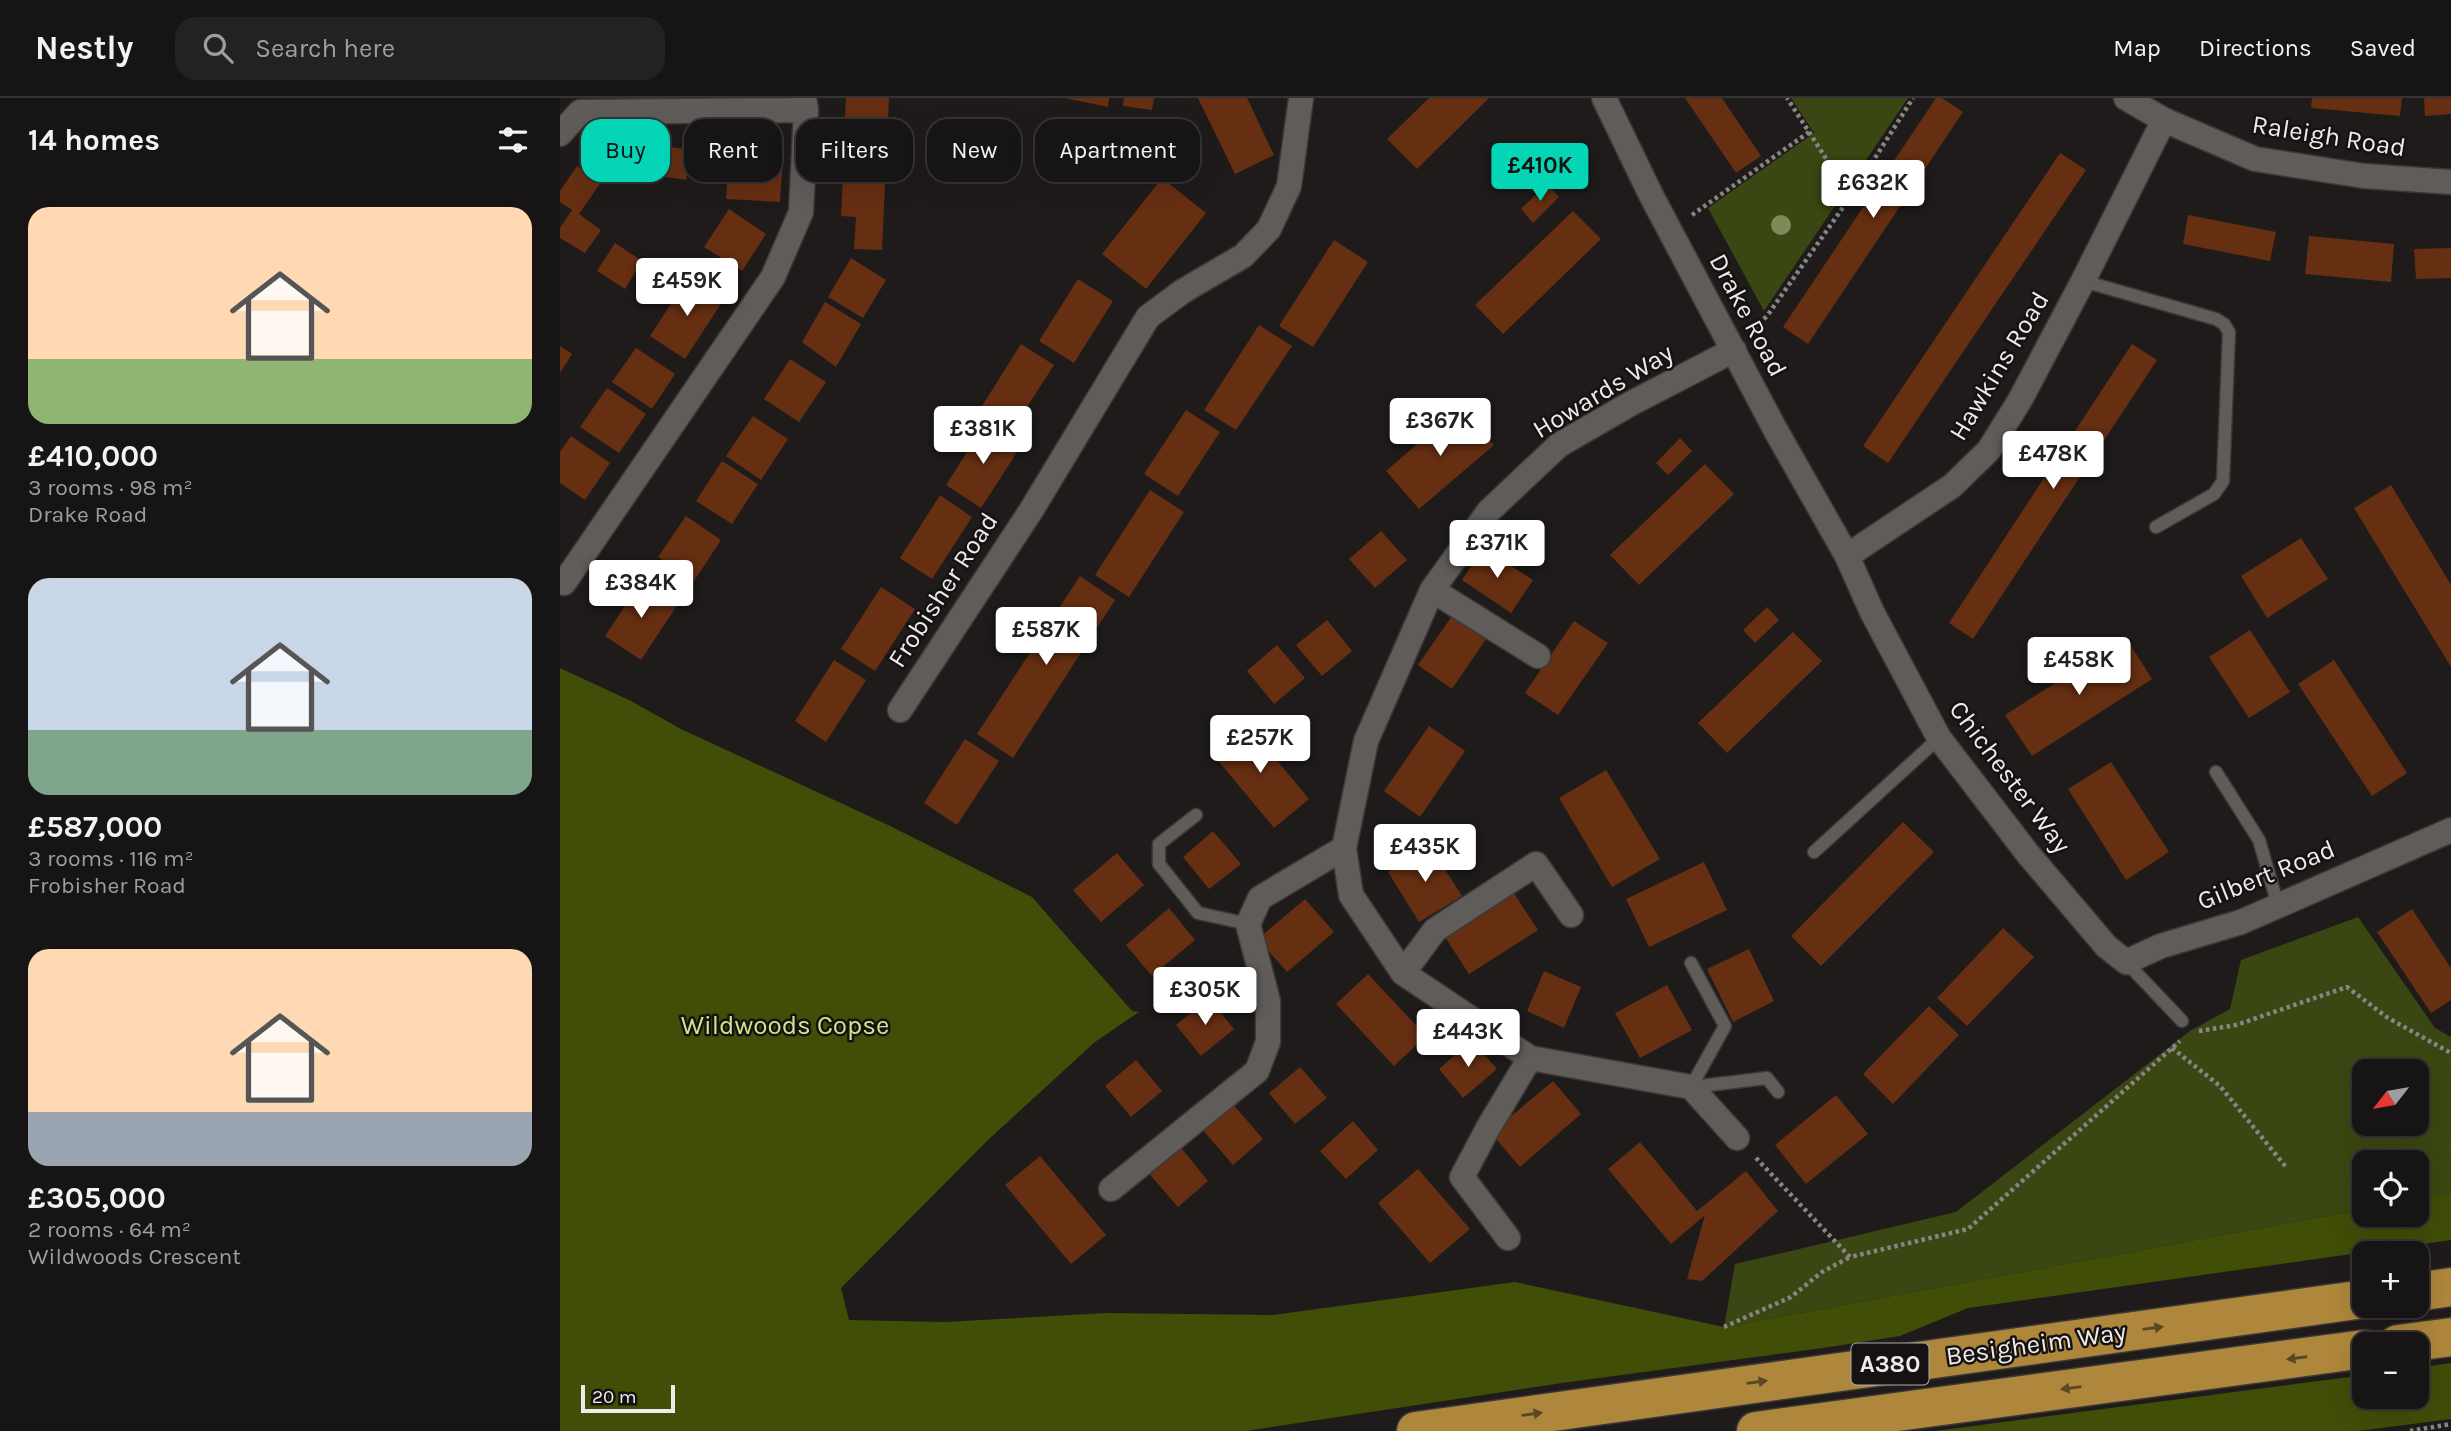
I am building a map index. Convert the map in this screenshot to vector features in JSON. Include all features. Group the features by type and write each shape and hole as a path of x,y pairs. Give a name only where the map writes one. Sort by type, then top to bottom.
{"highway":[{"path":"2429,1290 2451,1287"},
{"name":"Besigheim Way","path":"1416,1431 2352,1301"},
{"path":"2429,1340 2451,1337"},
{"name":"Besigheim Way","path":"1756,1431 2352,1351"}],"street":[{"name":"Frobisher Road","path":"900,710 1032,509 1148,317 1183,291 1242,256 1269,229 1289,186 1301,98"},
{"name":"Drake Road","path":"1604,98 1671,233 1847,556"},
{"name":"Raleigh Road","path":"2126,98 2164,120 2255,159 2364,176 2451,182"},
{"path":"560,134 580,112 805,104 801,212 773,277 564,583"},
{"name":"Hawkins Road","path":"1847,556 1952,486 1989,450 2020,400 2164,120"},
{"name":"Howards Way","path":"1691,1087 1530,1058 1403,973 1351,895 1344,848 1366,741 1432,590 1489,511 1559,445 1630,404 1734,350"},
{"name":"Chichester Way","path":"1847,556 1872,612 1939,738 2028,854 2106,946 2126,962"},
{"path":"1432,590 1538,656"},
{"name":"Gilbert Road","path":"2126,962 2161,946 2241,922 2451,830"},
{"path":"1111,1189 1257,1072 1268,1042 1268,1001 1248,924 1260,898 1344,848"},
{"path":"1403,973 1435,930 1536,864 1571,915"},
{"path":"1508,1238 1462,1177 1530,1058"},
{"path":"1691,1087 1737,1138"}],"lane":[{"path":"2083,281 2216,318 2229,332 2223,481 2214,494 2156,527"},
{"path":"1814,852 1939,738"},
{"path":"2216,772 2259,839 2278,905"},
{"path":"1196,816 1159,844 1159,864 1198,914 1248,924"},
{"path":"2126,962 2186,1026"},
{"path":"1691,963 1725,1026 1691,1087"},
{"path":"1691,1087 1767,1079 1778,1092"}],"path":[{"path":"1787,98 1850,196"},
{"path":"1734,350 1767,316 1850,196 1913,98"},
{"path":"1671,233 1706,204 1810,132"},
{"path":"1724,1327 1791,1297 1822,1272 1850,1257 1968,1229 2172,1048 2186,1026 2213,1030 2236,1025 2347,987 2388,1018 2451,1053"},
{"path":"2172,1048 2220,1086 2286,1167"},
{"path":"1737,1138 1850,1257"},
{"path":"2410,1431 2451,1424"}],"green space":[{"path":"1791,98 1908,98 1764,311 1708,208 1814,133"},
{"name":"Wildwoods Copse","path":"560,668 1032,897 1132,1011 1139,1012 1095,1042 989,1139 841,1288 849,1320 945,1322 1106,1313 1273,1315 1515,1282 1724,1327 2352,1211 2352,1227 2429,1227 2429,1197 2451,1193 2451,1240 2429,1243 2352,1241 2352,1254 1968,1308 1900,1336 1246,1431 560,1431"},
{"path":"2358,917 2435,1028 2451,1037 2451,1193 2429,1197 2429,1150 2352,1150 2352,1211 1724,1327 1735,1264 1956,1212 2190,1031 2230,1009 2241,960"},
{"path":"2451,1363 2451,1419 2358,1431 1935,1431 2352,1377 2352,1409 2429,1409 2429,1366"}],"building":[{"path":"846,98 889,98 888,119 845,119"},
{"path":"1065,98 1109,98 1108,107"},
{"path":"1124,98 1154,98 1152,110 1123,106"},
{"path":"1198,98 1247,98 1274,155 1235,174"},
{"path":"1429,98 1489,98 1417,169 1387,139"},
{"path":"1685,98 1722,98 1761,156 1736,173"},
{"path":"1936,98 1942,98 1963,112 1808,344 1783,327"},
{"path":"2312,98 2402,98 2400,116 2311,108"},
{"path":"2424,98 2451,98 2451,114 2425,116"},
{"path":"782,138 784,138 782,170"},
{"path":"670,147 684,149 684,180 670,178"},
{"path":"2060,153 2086,170 1888,463 1863,446"},
{"path":"577,166 581,169 581,182 601,182 579,214 601,230 585,253 560,238 560,228 572,210 560,202 560,191"},
{"path":"727,182 781,182 780,202 726,199"},
{"path":"843,182 885,182 882,250 854,249 856,217 841,216"},
{"path":"1159,182 1167,182 1206,213 1146,289 1102,254"},
{"path":"1547,184 1559,197 1533,223 1521,209"},
{"path":"729,209 766,234 742,271 704,247"},
{"path":"1573,211 1601,239 1503,334 1475,305"},
{"path":"2188,215 2276,232 2270,261 2183,244"},
{"path":"2309,236 2394,244 2391,282 2305,274"},
{"path":"1334,240 1368,262 1313,347 1279,326"},
{"path":"615,243 642,261 625,289 597,271"},
{"path":"2451,248 2451,278 2416,279 2414,249"},
{"path":"851,258 886,280 863,318 828,297"},
{"path":"689,276 724,299 685,359 650,336"},
{"path":"1078,279 1113,301 1074,363 1039,341"},
{"path":"825,302 861,324 836,367 802,342"},
{"path":"1259,325 1292,346 1236,430 1204,410"},
{"path":"1021,344 1054,365 1014,427 982,406"},
{"path":"2132,344 2157,360 1973,639 1949,623"},
{"path":"560,346 572,354 560,373"},
{"path":"636,348 675,374 652,409 612,382"},
{"path":"790,359 826,382 799,422 764,399"},
{"path":"607,388 646,414 619,453 580,427"},
{"path":"1461,406 1494,445 1419,509 1386,471"},
{"path":"1186,410 1220,432 1178,496 1144,474"},
{"path":"753,416 788,439 761,480 726,456"},
{"path":"985,424 1021,446 981,508 946,485"},
{"path":"571,436 610,463 585,500 560,483 560,452"},
{"path":"1680,438 1692,451 1668,475 1656,463"},
{"path":"722,461 758,484 732,524 696,501"},
{"path":"1705,464 1734,494 1639,585 1610,555"},
{"path":"2391,485 2451,585 2451,667 2354,508"},
{"path":"1150,490 1184,512 1129,597 1095,575"},
{"path":"940,495 972,517 932,579 900,558"},
{"path":"686,516 721,540 694,581 658,557"},
{"path":"1381,531 1407,560 1375,588 1349,559"},
{"path":"2301,538 2328,579 2267,618 2241,576"},
{"path":"1483,548 1533,580 1511,613 1462,580"},
{"path":"1080,576 1115,600 1013,758 977,734"},
{"path":"642,581 678,604 641,660 605,636"},
{"path":"881,587 915,609 875,671 841,649"},
{"path":"1767,607 1779,620 1755,643 1743,630"},
{"path":"1452,616 1486,639 1452,689 1418,665"},
{"path":"1327,620 1352,651 1322,676 1296,645"},
{"path":"1574,621 1608,643 1558,715 1525,693"},
{"path":"2250,630 2290,692 2249,718 2209,657"},
{"path":"1793,632 1822,661 1727,753 1698,723"},
{"path":"2126,638 2152,679 2032,756 2005,715"},
{"path":"1277,645 1305,678 1274,704 1247,671"},
{"path":"834,660 866,680 826,742 795,721"},
{"path":"2334,660 2407,773 2372,796 2298,684"},
{"path":"1245,722 1309,799 1274,828 1210,751"},
{"path":"1429,726 1465,751 1420,817 1384,791"},
{"path":"965,739 999,761 957,825 924,803"},
{"path":"2111,762 2169,852 2126,880 2068,789"},
{"path":"1606,770 1660,859 1612,887 1559,798"},
{"path":"1903,822 1934,852 1821,966 1791,936"},
{"path":"1213,831 1241,864 1209,889 1183,857"},
{"path":"1430,846 1462,896 1419,922 1388,872"},
{"path":"1117,853 1144,885 1101,922 1073,890"},
{"path":"1704,862 1727,910 1649,947 1626,899"},
{"path":"1513,892 1538,930 1469,974 1445,937"},
{"path":"1305,899 1334,932 1287,972 1258,939"},
{"path":"1169,908 1195,940 1152,976 1126,945"},
{"path":"2412,909 2451,968 2451,1000 2431,1013 2377,932"},
{"path":"2003,928 2034,957 1967,1026 1937,998"},
{"path":"1749,949 1774,1001 1733,1022 1707,969"},
{"path":"1544,971 1581,987 1564,1028 1527,1011"},
{"path":"1368,974 1426,1036 1394,1066 1336,1004"},
{"path":"1667,985 1692,1030 1640,1058 1615,1013"},
{"path":"1209,998 1234,1029 1201,1056 1176,1025"},
{"path":"1929,1006 1959,1035 1893,1104 1863,1074"},
{"path":"1472,1040 1497,1069 1463,1098 1439,1069"},
{"path":"1136,1060 1162,1091 1131,1117 1105,1086"},
{"path":"1300,1067 1327,1098 1295,1124 1269,1093"},
{"path":"1553,1081 1581,1114 1520,1167 1491,1133"},
{"path":"1836,1095 1868,1134 1806,1184 1775,1145"},
{"path":"1231,1102 1263,1139 1233,1165 1201,1128"},
{"path":"1353,1121 1378,1150 1346,1179 1320,1151"},
{"path":"1640,1142 1697,1211 1746,1171 1778,1211 1702,1281 1687,1279 1705,1215 1671,1244 1608,1169"},
{"path":"1178,1144 1208,1181 1178,1207 1146,1170"},
{"path":"1040,1156 1106,1235 1071,1264 1005,1185"},
{"path":"1418,1169 1470,1229 1430,1263 1378,1203"}]}
